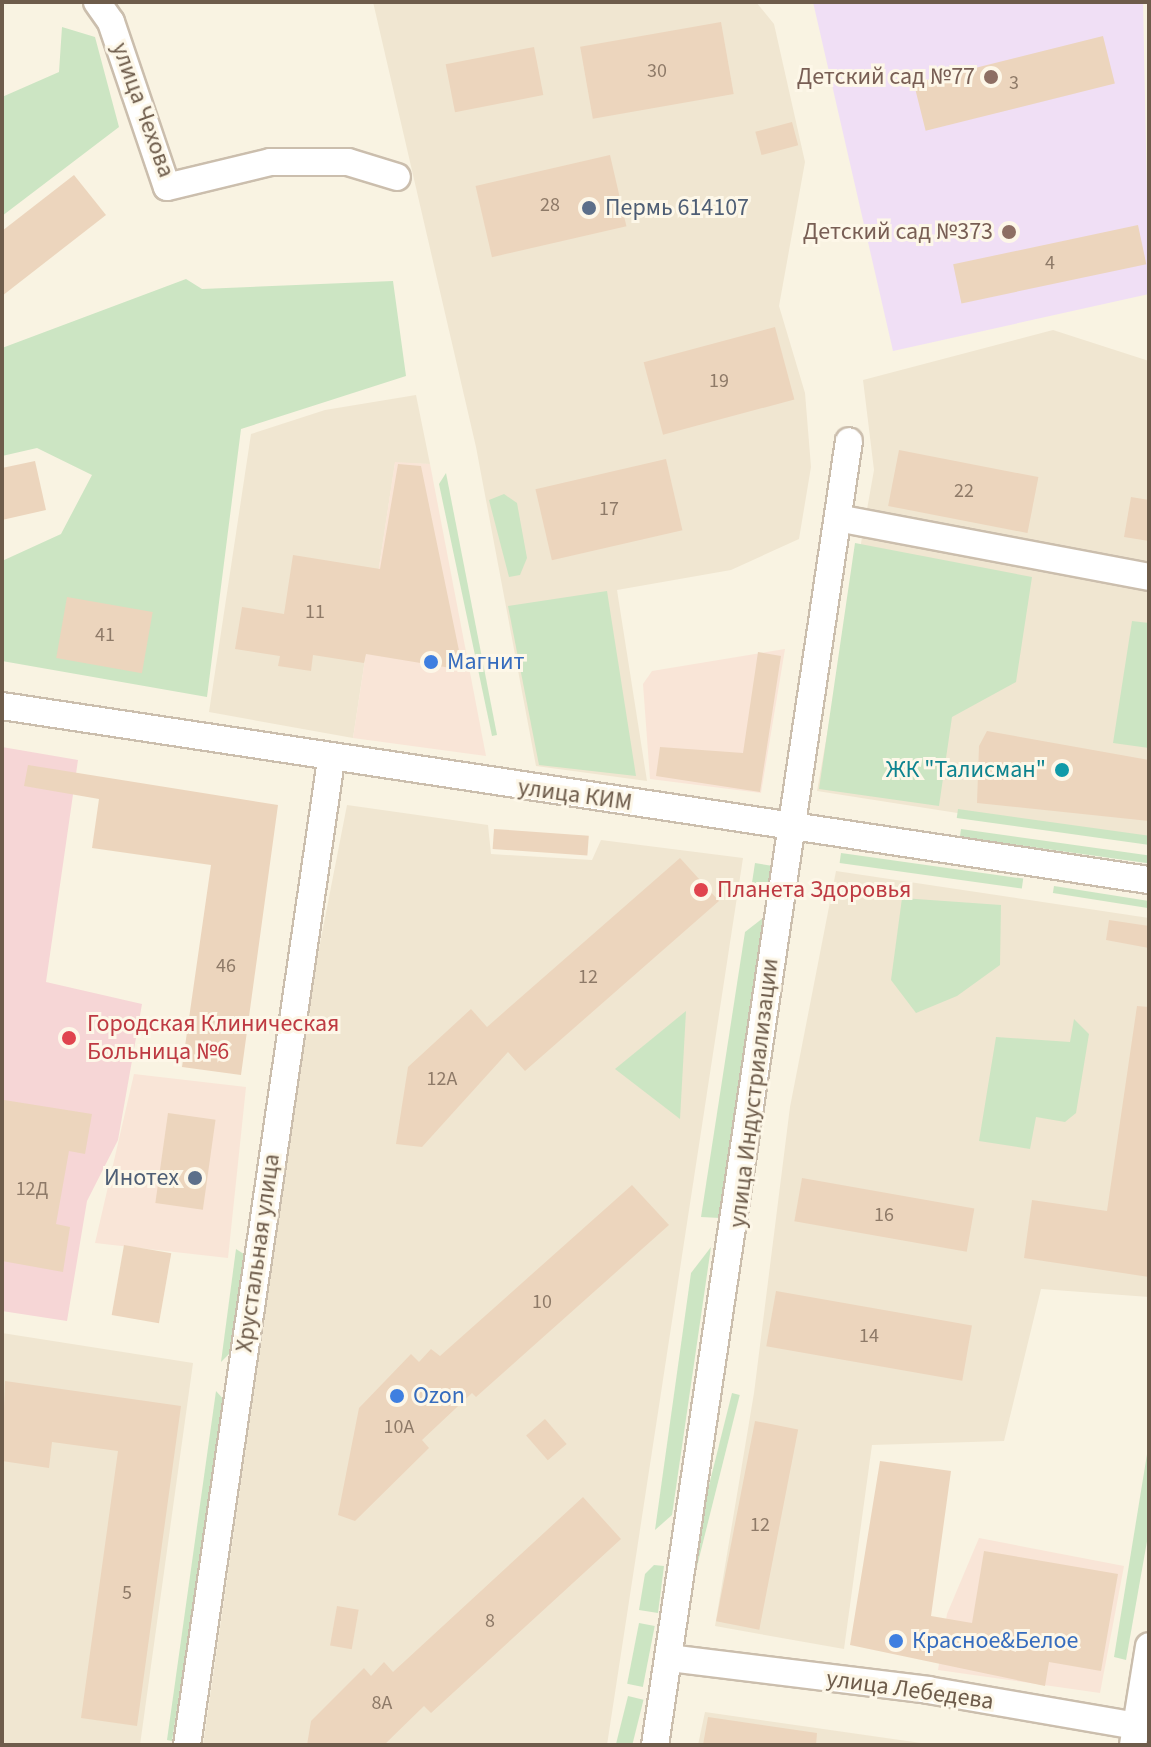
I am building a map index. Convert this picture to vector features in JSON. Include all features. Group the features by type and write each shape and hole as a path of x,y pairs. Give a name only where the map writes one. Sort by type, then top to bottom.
{"street":[{"name":"улица Чехова","path":"97,2 111,22 167,187 270,162 348,162 397,177"},
{"name":"улица Индустриализации","path":"655,1745 792,826 842,519 849,441"},
{"path":"842,519 1149,577"},
{"name":"улица КИМ","path":"2,706 331,760 1149,880"},
{"name":"Хрустальная улица","path":"187,1745 331,760"},
{"path":"1139,1733 1149,1646"},
{"name":"улица Лебедева","path":"669,1658 928,1690 1139,1733"}],"shaded area":[{"path":"373,2 756,2 774,24 805,162 779,306 805,393 811,467 799,539 731,570 617,590 647,781 536,766 476,447"},
{"path":"813,2 1143,2 1149,294 893,351"},
{"path":"1053,330 1149,361 1149,843 817,791 874,470 863,380"},
{"path":"416,395 430,464 395,463 353,738 209,712 251,434 325,410"},
{"path":"395,462 430,464 486,756 353,738"},
{"path":"785,649 761,793 650,779 643,684 652,671"},
{"name":"Городская Клиническая Больница №6","path":"2,747 78,760 46,982 142,1004 118,1140 87,1201 67,1321 2,1311"},
{"path":"347,805 488,825 491,854 592,860 601,840 743,858 607,1745 203,1745 315,969"},
{"path":"836,871 1149,918 1149,1297 1041,1289 1004,1441 872,1445 844,1649 715,1626 754,1393 790,1107"},
{"path":"134,1074 246,1087 228,1258 95,1243"},
{"path":"2,1333 193,1363 140,1745 2,1745"},
{"path":"979,1538 1124,1566 1100,1693 938,1670 947,1614"},
{"path":"705,1712 935,1745 698,1745"}],"green space":[{"path":"62,27 95,37 119,127 2,216 2,97 59,72"},
{"path":"186,279 202,289 393,281 406,376 241,429 207,697 2,661 2,561 61,534 92,475 37,448 2,456 2,348"},
{"path":"446,473 497,735 492,736 439,484"},
{"path":"504,494 517,503 527,558 520,575 509,577 489,500"},
{"path":"855,543 1032,577 1016,682 952,717 939,806 819,789"},
{"path":"607,591 636,776 539,765 508,606"},
{"path":"1132,621 1149,623 1149,748 1113,743"},
{"path":"958,809 1149,836 1148,845 957,818"},
{"path":"961,829 1149,855 1148,863 960,837"},
{"path":"841,853 1023,879 1022,889 840,863"},
{"path":"755,863 773,866 769,883 750,896"},
{"path":"1054,886 1149,901 1148,908 1053,893"},
{"path":"902,898 1001,905 1000,965 957,996 916,1013 891,980"},
{"path":"763,918 720,1218 701,1217 745,932"},
{"path":"686,1011 680,1119 615,1069"},
{"path":"1074,1019 1089,1034 1076,1113 1065,1122 1036,1117 1030,1149 979,1141 996,1037 1070,1042"},
{"path":"711,1247 672,1515 655,1530 691,1273"},
{"path":"236,1249 247,1256 232,1351 221,1362"},
{"path":"216,1391 225,1401 172,1741 167,1740"},
{"path":"732,1393 740,1395 684,1618 676,1616"},
{"path":"1149,1442 1149,1530 1126,1660 1114,1657"},
{"path":"654,1565 664,1566 658,1613 639,1610 645,1574"},
{"path":"639,1623 655,1626 643,1687 627,1684"},
{"path":"628,1696 644,1700 632,1745 616,1745"}],"building":[{"path":"721,22 734,94 593,119 580,47"},
{"path":"1103,36 1115,84 926,131 914,83"},
{"path":"534,47 543,95 455,112 446,64"},
{"path":"792,122 798,145 762,155 755,132"},
{"path":"610,155 626,226 492,257 476,186"},
{"path":"74,175 106,215 2,296 2,231"},
{"path":"1138,225 1146,264 961,303 953,264"},
{"path":"775,327 794,399 663,435 644,362"},
{"path":"899,450 1038,477 1028,533 888,506"},
{"path":"666,459 682,530 552,560 535,489"},
{"path":"35,461 46,510 2,520 2,468"},
{"path":"398,464 421,466 463,670 366,654 364,663 313,655 311,671 278,666 280,656 235,649 242,607 284,614 293,555 380,569"},
{"path":"1131,497 1149,500 1149,541 1124,537"},
{"path":"67,597 153,612 142,673 56,658"},
{"path":"758,652 781,656 760,792 656,776 660,747 743,753"},
{"name":"ЖК \"Талисман\"","path":"987,731 1149,760 1149,821 977,803 979,746"},
{"path":"28,765 278,805 241,1075 182,1067 211,865 92,848 99,799 24,786"},
{"path":"494,829 589,836 587,856 493,849"},
{"path":"680,858 719,901 525,1071 508,1052 422,1147 396,1144 408,1067 471,1009 487,1027"},
{"path":"1109,920 1149,926 1149,948 1106,940"},
{"path":"1137,1006 1149,1007 1149,1277 1024,1258 1032,1200 1107,1211"},
{"path":"4,1100 92,1114 85,1154 69,1151 56,1224 70,1227 63,1272 2,1261"},
{"path":"168,1113 216,1120 203,1210 155,1203"},
{"path":"802,1178 974,1208 967,1252 794,1221"},
{"path":"632,1185 669,1225 476,1397 472,1393 422,1440 429,1448 355,1521 338,1515 359,1408 411,1354 419,1362 431,1349 440,1356"},
{"path":"124,1245 171,1253 159,1323 112,1315"},
{"path":"776,1291 972,1326 962,1381 766,1346"},
{"path":"5,1381 181,1406 137,1726 81,1718 118,1451 52,1442 49,1468 2,1461"},
{"path":"545,1419 567,1444 548,1460 526,1435"},
{"path":"755,1421 798,1429 759,1630 716,1621"},
{"path":"880,1461 951,1471 931,1616 972,1623 984,1551 1118,1574 1101,1671 1049,1662 1045,1686 850,1645"},
{"path":"583,1497 621,1539 431,1713 424,1706 384,1745 307,1745 311,1721 364,1668 371,1676 384,1662 393,1672"},
{"path":"337,1606 359,1610 352,1649 330,1645"},
{"path":"708,1717 817,1733 816,1745 703,1745"}],"place":[{"name":"Детский сад №77","path":"991,77"},
{"name":"Пермь 614107","path":"589,208"},
{"name":"Детский сад №373","path":"1009,232"},
{"name":"Магнит","path":"431,662"},
{"name":"ЖК \"Талисман\"","path":"1062,770"},
{"name":"Планета Здоровья","path":"701,890"},
{"name":"Городская Клиническая Больница №6","path":"69,1038"},
{"name":"Инотех","path":"195,1178"},
{"name":"Ozon","path":"397,1396"},
{"name":"Красное&Белое","path":"896,1641"}]}
